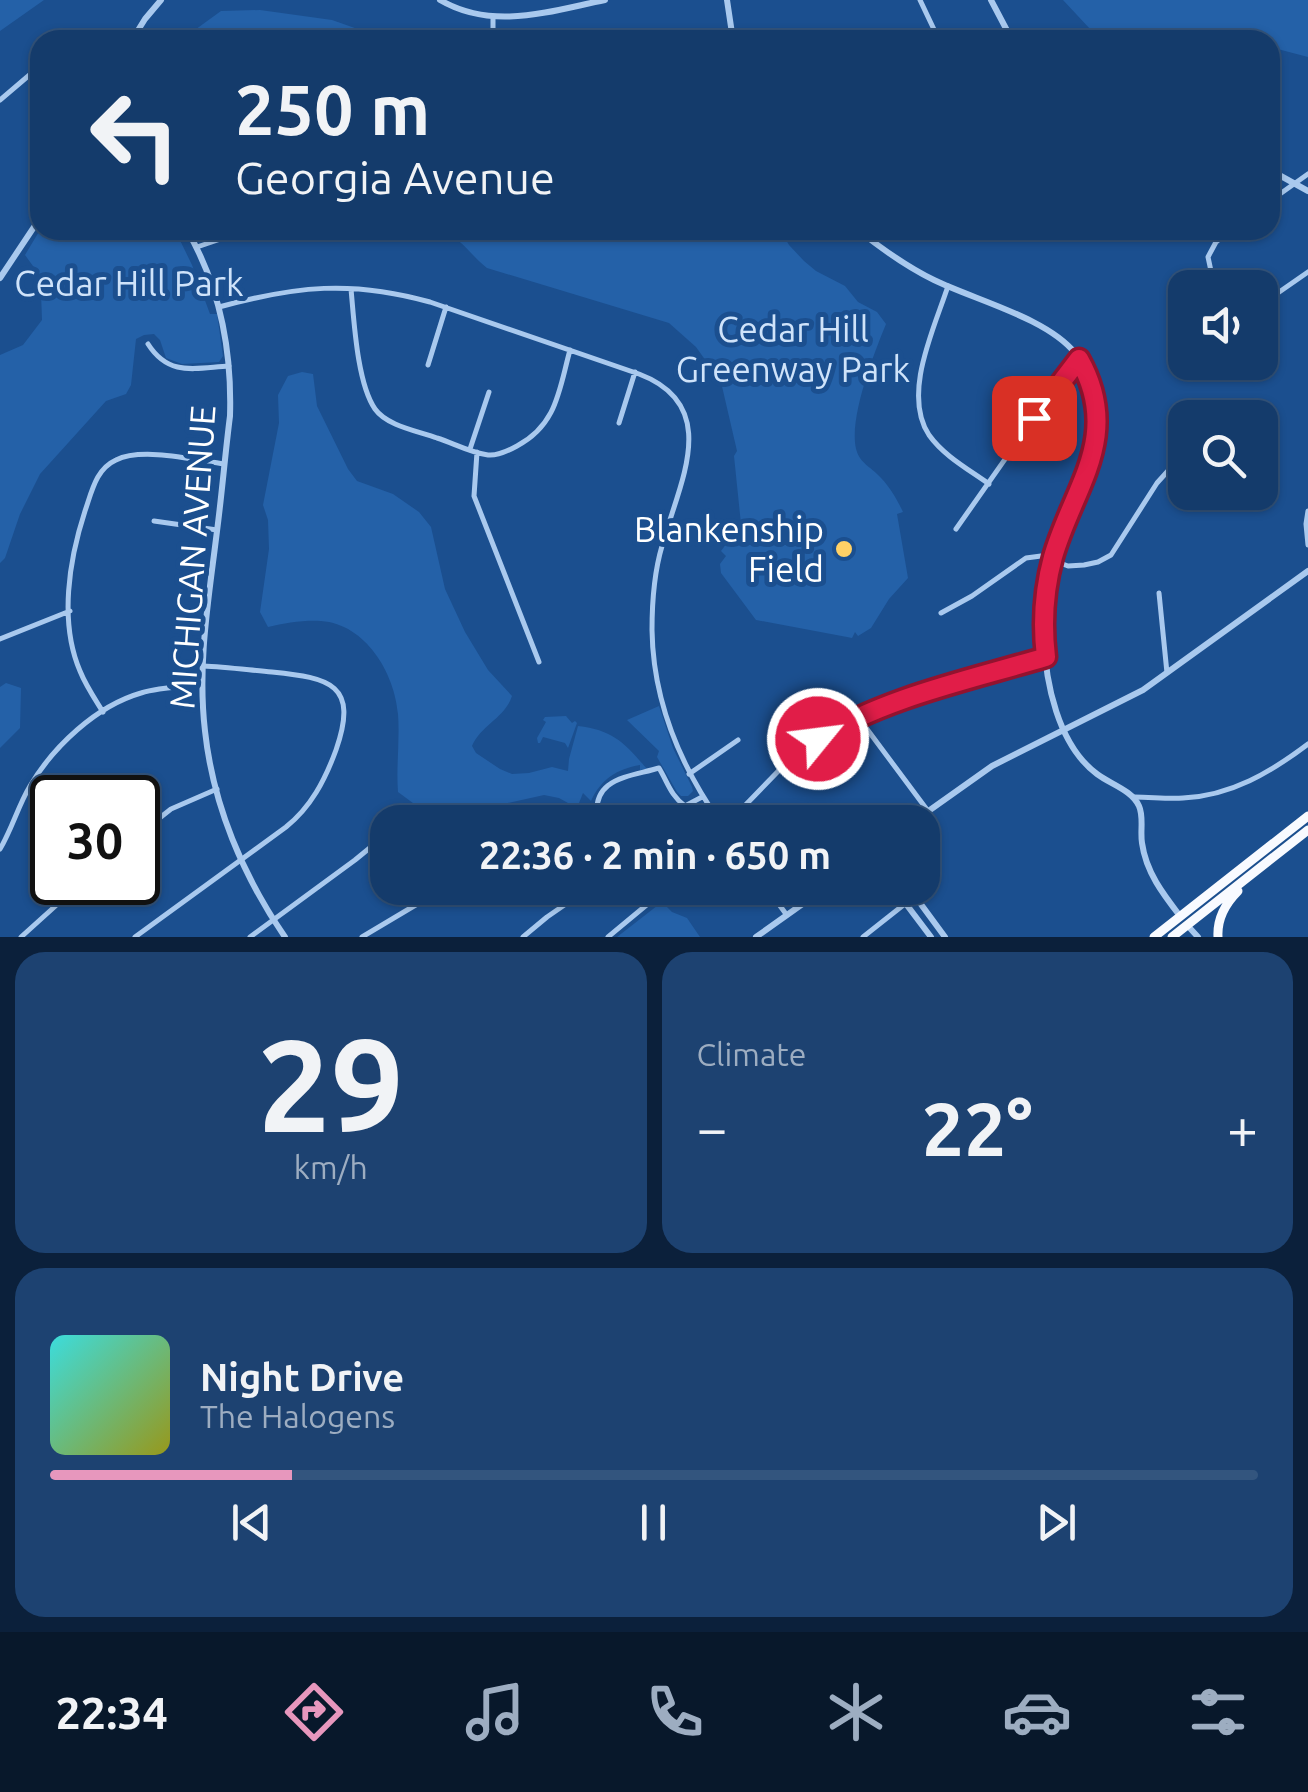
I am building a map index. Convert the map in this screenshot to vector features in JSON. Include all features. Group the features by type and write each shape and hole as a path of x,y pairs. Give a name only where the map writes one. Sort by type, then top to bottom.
{"highway":[{"path":"1172,937 1184,920 1267,855 1308,816"},
{"path":"1218,937 1221,916 1230,899 1267,855 1308,830"},
{"path":"1154,937 1260,867"}],"street":[{"path":"138,30 161,0"},
{"path":"440,0 493,17 536,16 601,0"},
{"path":"727,0 732,30"},
{"path":"920,0 934,30"},
{"path":"991,0 1007,30"},
{"path":"493,17 493,30"},
{"path":"0,100 30,74"},
{"path":"1280,195 1308,174"},
{"path":"1280,175 1308,192"},
{"path":"0,278 30,233"},
{"name":"MICHIGAN AVENUE","path":"194,240 219,307 229,366 230,416 206,620 202,685 205,731 217,788 240,860 285,937"},
{"path":"197,246 216,240"},
{"path":"871,240 948,286 1048,329 1079,359 1093,393 1094,447 1086,478 1052,560 1044,637 1051,692 1064,729 1082,760 1133,797 1140,809 1148,866 1166,897 1198,937"},
{"path":"1211,270 1208,252 1218,240"},
{"path":"1278,293 1308,272"},
{"path":"948,286 921,372 920,416 939,446 989,484"},
{"path":"219,307 319,287 406,295 635,372 673,396 684,412 690,434 687,466 660,553 652,626 662,705 689,774 708,805"},
{"path":"351,288 359,357 375,409 382,417 403,426 474,451 497,455 541,430 552,410 570,350"},
{"path":"428,366 446,308"},
{"path":"148,344 170,366 229,366"},
{"path":"956,530 1079,359"},
{"path":"619,423 635,372"},
{"path":"489,392 474,451 474,496 539,662"},
{"path":"103,712 76,660 70,612 71,562 94,483 106,466 136,454 224,464"},
{"path":"941,612 972,596 1026,558 1041,556 1068,566 1084,566 1111,556 1168,471"},
{"path":"1308,511 1308,545"},
{"path":"154,521 218,530"},
{"path":"935,805 992,766 1111,707 1167,673 1308,571"},
{"path":"1159,593 1167,673"},
{"path":"0,639 70,612"},
{"path":"745,805 790,759 857,716 1046,657"},
{"path":"134,937 295,820 316,794 345,723 344,705 322,680 203,666"},
{"path":"0,849 32,782 61,745 103,712 137,694 202,685"},
{"path":"857,716 924,805"},
{"path":"689,774 738,740"},
{"path":"1133,797 1186,798 1232,789 1264,774 1308,744"},
{"path":"598,805 614,782 625,775 659,768 674,798 684,805"},
{"path":"160,818 217,788"},
{"path":"688,805 702,797"},
{"path":"250,937 370,848"},
{"path":"21,937 56,905"},
{"path":"362,937 416,905"},
{"path":"523,937 564,905"},
{"path":"608,937 646,905"},
{"path":"779,905 786,914"},
{"path":"756,937 800,905"},
{"path":"863,937 903,905"},
{"path":"907,905 931,937"},
{"path":"922,905 946,937"}],"green space":[{"path":"0,0 44,0 0,31"},
{"path":"1063,0 1308,0 1308,57 1280,50 1280,30 1091,30"},
{"path":"260,10 332,20 360,30 195,30 221,11"},
{"name":"Cedar Hill Park","path":"34,240 180,240 210,314 217,314 223,356 219,362 182,364 166,358 154,334 136,339 131,385 126,394 106,401 40,474 0,563 0,355 23,345 42,320 41,292 46,284 25,255"},
{"name":"Cedar Hill Greenway Park","path":"786,240 816,271 845,286 858,302 877,312 886,324 862,392 855,446 860,458 885,482 903,512 897,514 908,578 871,628 858,636 855,632 852,638 756,620 721,573 720,564 726,556 721,551 741,524 734,456 737,451 721,382 696,347 669,323 487,268 459,241"},
{"path":"313,374 317,406 357,481 393,494 419,512 431,527 445,589 465,632 488,670 512,696 476,739 472,746 476,753 512,774 552,767 568,771 578,726 617,739 647,769 640,770 640,765 617,772 591,801 583,793 578,805 544,795 498,805 416,805 398,792 396,699 375,654 352,631 337,624 308,621 268,627 260,612 269,549 263,505 279,423 278,395 288,376"},
{"path":"6,683 21,688 20,728 0,748 0,687"},
{"path":"659,706 692,787 688,796 677,792 657,757 659,751 627,720"},
{"path":"566,716 577,723 568,748 565,743 543,737 538,743 545,717"},
{"path":"658,905 665,905 687,918 700,937 617,937"}],"place":[{"name":"Blankenship Field","path":"844,549"}],"route":[{"path":"818,739 857,716 884,706 1046,657 1046,599 1052,560 1086,478 1096,430 1093,393 1079,359 1034,418"}]}
